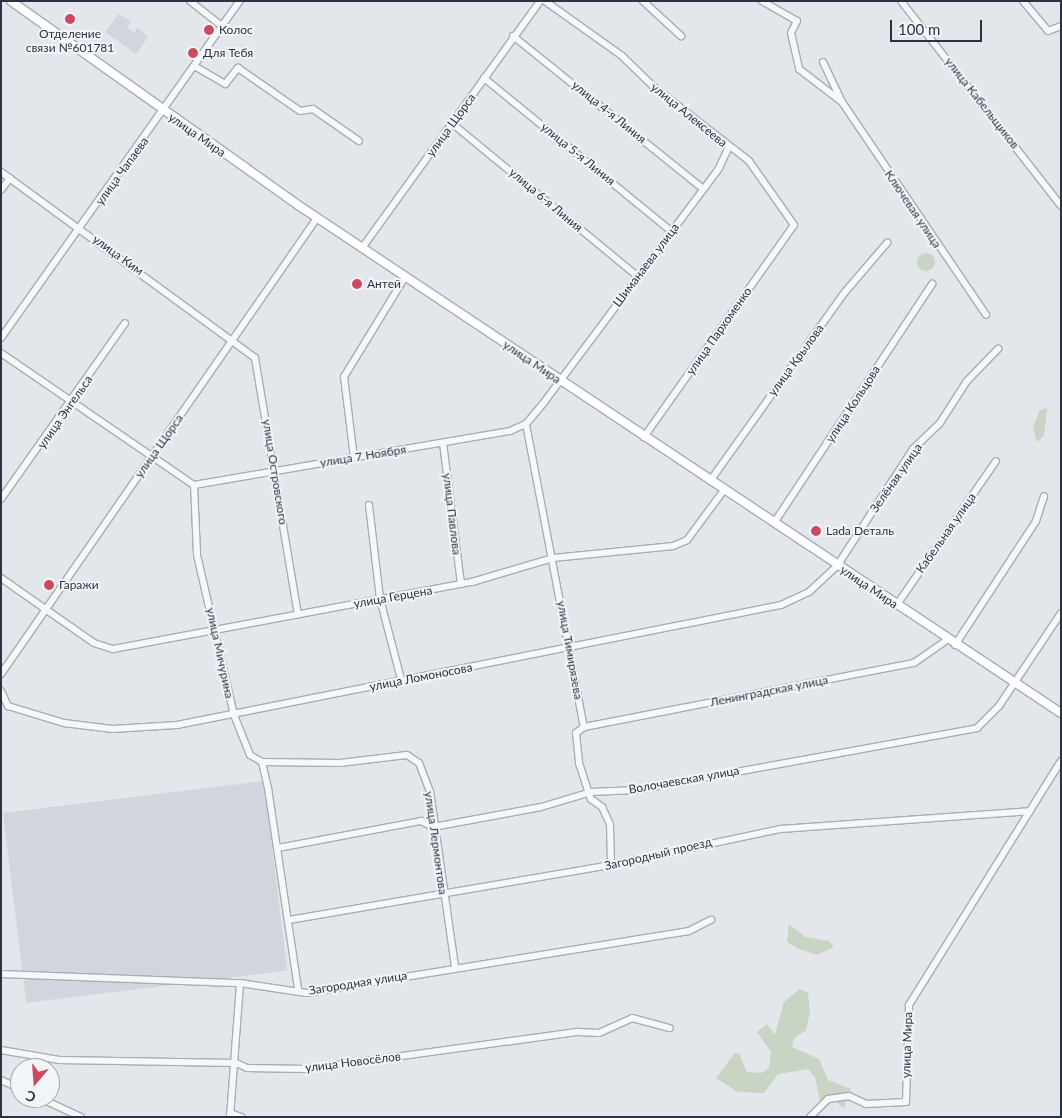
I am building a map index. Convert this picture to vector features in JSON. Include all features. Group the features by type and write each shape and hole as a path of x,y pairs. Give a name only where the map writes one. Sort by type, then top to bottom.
{"main road":[{"name":"улица Мира","path":"11,1 316,218 1014,685 1061,713"}],"street":[{"path":"190,1 223,27"},
{"name":"улица Чапаева","path":"1,338 165,112 240,1"},
{"name":"улица Щорса","path":"362,248 454,125 484,78 540,1"},
{"name":"улица Алексеева","path":"545,1 622,56 729,147 749,161 794,225"},
{"path":"643,1 680,36"},
{"name":"Ключевая улица","path":"762,1 797,21 791,33 799,69 842,102"},
{"name":"улица Кабельщиков","path":"901,1 1061,206"},
{"path":"1023,1 1048,30 1061,26"},
{"name":"улица 4-я Линия","path":"514,36 703,189"},
{"name":"Ключевая улица","path":"823,62 842,102 986,315"},
{"path":"196,67 225,84 238,68 300,111 313,109 359,140"},
{"name":"улица 5-я Линия","path":"484,78 671,231"},
{"name":"улица 6-я Линия","path":"454,125 637,276"},
{"name":"Шиманаева улица","path":"560,381 703,189 729,147"},
{"name":"улица Ким","path":"1,172 81,227 234,339"},
{"path":"1,190 10,178"},
{"name":"улица Щорса","path":"1,674 316,218"},
{"name":"улица Пархоменко","path":"644,437 794,225"},
{"name":"улица Крылова","path":"710,481 845,292 887,243"},
{"path":"354,458 344,377 405,277"},
{"name":"улица Кольцова","path":"774,523 932,284"},
{"name":"улица Энгельса","path":"1,499 71,404 125,323"},
{"name":"улица Островского","path":"234,339 256,358 298,614"},
{"name":"Зелёная улица","path":"837,566 913,450 998,349"},
{"path":"1,353 71,404 194,485"},
{"path":"526,424 560,381"},
{"name":"улица 7 Ноября","path":"194,485 443,443 526,424"},
{"name":"улица Тимирязева","path":"526,424 571,650 584,727 576,733 579,763 591,792 591,799 602,807 610,824 612,865"},
{"name":"улица Павлова","path":"443,443 461,584"},
{"name":"Кабельная улица","path":"896,606 996,461"},
{"name":"улица Мичурина","path":"194,485 197,555 216,629 234,715 250,755 262,762"},
{"name":"улица Герцена","path":"1,578 94,643 113,649 461,584 553,558 673,546 686,540 724,490"},
{"path":"955,645 1036,521 1044,496"},
{"path":"369,505 380,599 401,679"},
{"name":"улица Ломоносова","path":"1,691 8,706 64,723 113,729 203,722 401,679 571,650 781,605 809,592 837,566"},
{"name":"Волочаевская улица","path":"278,848 421,821 433,827 541,807 591,792 637,790 977,728 1014,685 1061,613"},
{"name":"Ленинградская улица","path":"584,727 914,663 947,640"},
{"name":"улица Лермонтова","path":"262,762 340,763 407,755 425,775 445,893 443,905 455,967"},
{"name":"улица Мира","path":"810,1117 828,1098 849,1096 866,1104 906,1102 909,1005 1061,761"},
{"path":"262,762 278,848 298,988"},
{"name":"Загородный проезд","path":"289,920 612,865 780,829 1029,811"},
{"name":"Загородная улица","path":"1,974 240,983 298,988 306,993 455,967 689,931 711,920"},
{"path":"240,983 236,1063 230,1115 241,1117"},
{"name":"улица Новосёлов","path":"1,1050 60,1060 236,1063 247,1068 306,1069 578,1032 599,1033 632,1018 670,1028"},
{"path":"60,1107 81,1117"}],"shaded area":[{"path":"119,14 131,21 127,28 135,33 137,27 148,37 136,54 105,32"},
{"path":"264,781 287,971 26,1003 3,813"}],"green space":[{"path":"926,253 934,258 935,262 930,270 926,271 918,266 917,262 922,254"},
{"path":"1047,408 1044,436 1037,442 1033,427 1040,410"},
{"path":"789,924 805,937 829,941 834,947 817,955 799,949 787,942"},
{"path":"800,989 808,993 810,1012 806,1030 794,1038 792,1047 819,1059 828,1080 851,1089 844,1108 836,1102 821,1105 815,1077 808,1069 778,1074 764,1093 738,1092 716,1078 734,1054 739,1053 747,1072 761,1073 769,1068 771,1052 757,1032 767,1024 775,1035 784,1002"}],"place":[{"name":"Отделение связи №601781","path":"70,19"},
{"name":"Колос","path":"209,30"},
{"name":"Для Тебя","path":"193,53"},
{"name":"Антей","path":"357,284"},
{"name":"Lada Dеталь","path":"816,531"},
{"name":"Гаражи","path":"49,585"}]}
